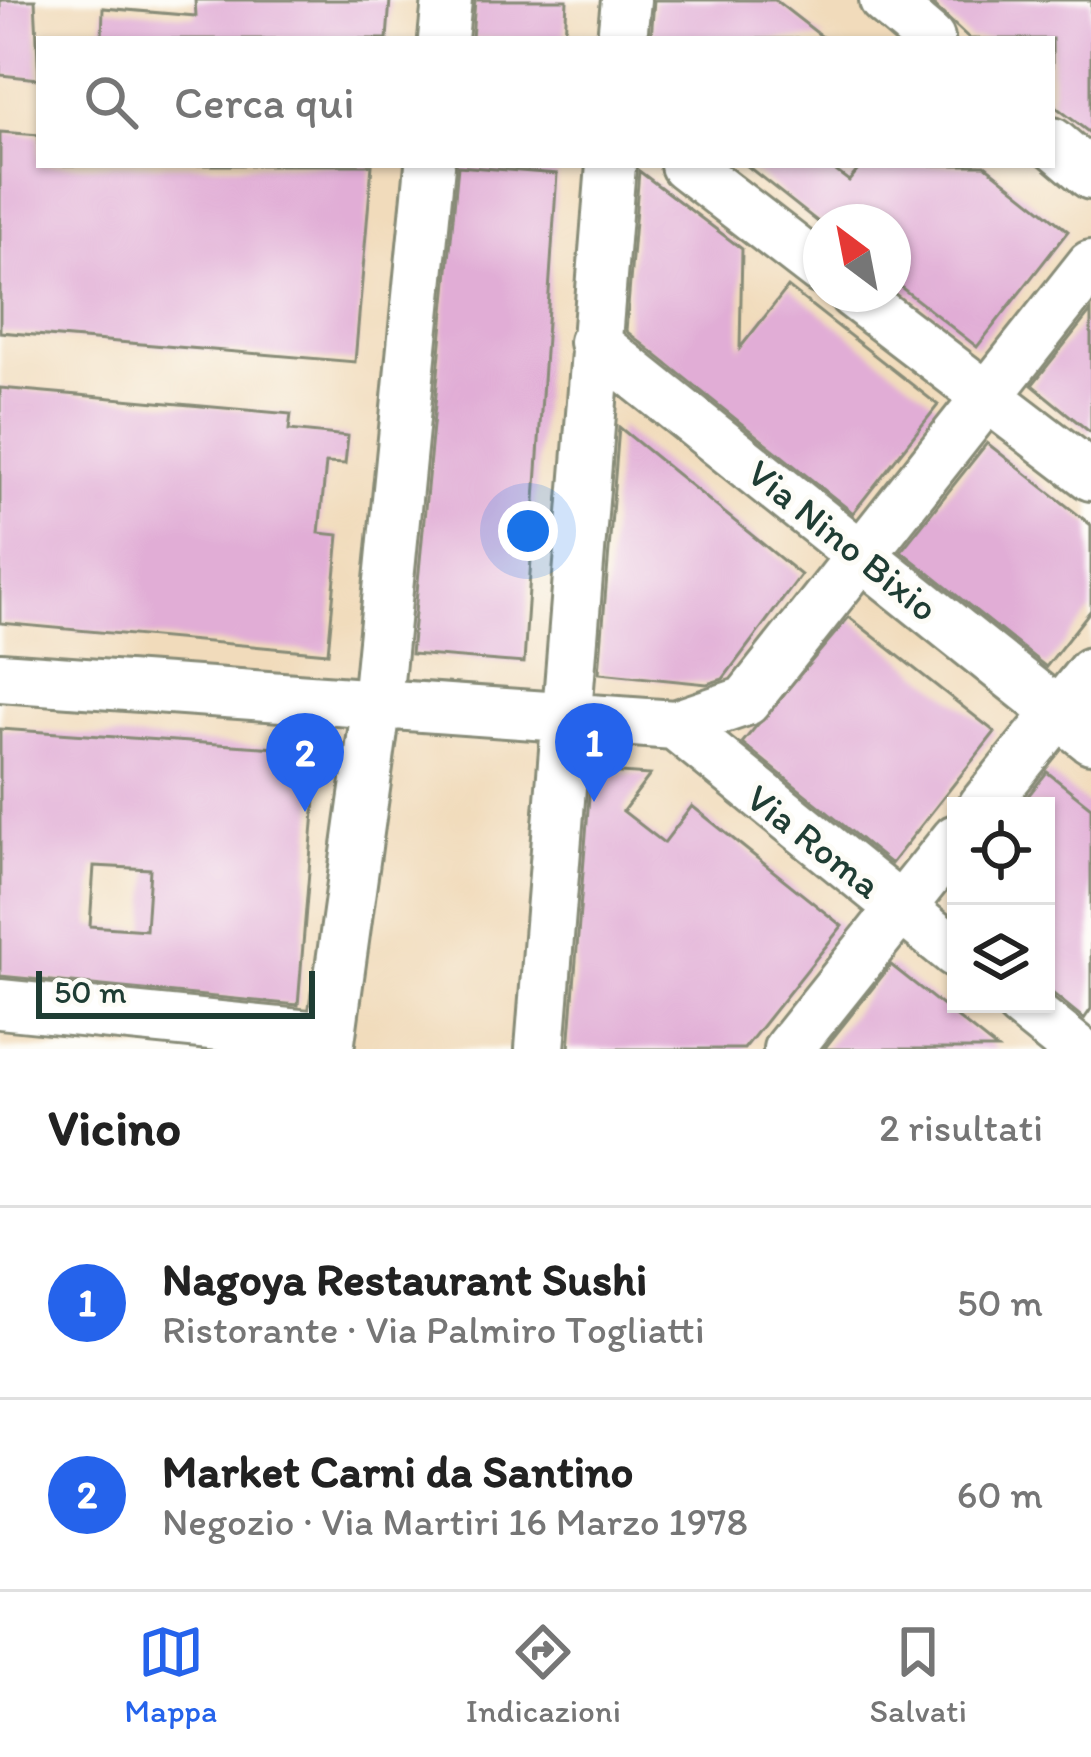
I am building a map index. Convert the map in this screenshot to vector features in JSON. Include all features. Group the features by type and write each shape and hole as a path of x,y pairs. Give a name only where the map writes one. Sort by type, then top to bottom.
{"street":[{"path":"443,36 447,0"},
{"path":"622,36 626,0"},
{"path":"884,0 926,36"},
{"path":"1055,145 1091,175"},
{"path":"0,1004 329,1043 377,702 430,168"},
{"path":"540,1049 611,168"},
{"path":"689,168 803,256"},
{"path":"0,677 675,725 746,701 1091,265"},
{"path":"876,312 1091,476"},
{"name":"Via Nino Bixio","path":"595,342 1075,726"},
{"path":"993,797 1075,726 1091,673"},
{"name":"Via Roma","path":"675,725 947,946"},
{"path":"788,1049 947,850"},
{"path":"1031,1013 1076,1049"}],"building":[{"path":"0,0 35,0 36,79 0,75"},
{"path":"195,0 390,0 387,36 102,36 103,8 196,16"},
{"path":"475,0 567,0 565,36 472,36"},
{"path":"654,0 775,0 821,36 651,36"},
{"path":"928,0 1091,0 1091,134 1055,106 1055,36 967,36"},
{"path":"0,132 36,135 36,168 372,168 355,362 0,332"},
{"path":"458,168 557,174 524,663 411,654"},
{"path":"750,168 832,168 849,181 860,168 989,168 1068,231 977,347 911,295 911,204 803,204 803,210"},
{"path":"639,171 742,249 740,348 788,287 803,299 803,312 820,312 938,405 853,513 626,331"},
{"path":"1091,311 1091,433 1032,385"},
{"path":"0,388 291,414 289,430 348,436 345,464 326,463 319,533 339,535 328,653 0,623"},
{"path":"619,427 801,575 723,679 707,684 599,673"},
{"path":"987,443 1091,525 1091,610 1046,667 901,551"},
{"path":"849,617 995,732 891,864 742,743"},
{"path":"0,729 319,751 298,1005 0,976","holes":["94,866 150,869 146,930 90,926"]},
{"path":"591,771 650,775 623,811 664,843 692,806 842,926 744,1049 569,1049"},
{"path":"1047,772 1091,807 1091,1009 1084,1019 1055,995 1055,797 1027,797"},
{"path":"891,965 997,1049 824,1049"}],"place":[{"name":"Nagoya Restaurant Sushi","path":"594,802"},
{"name":"Market Carni da Santino","path":"305,812"}]}
